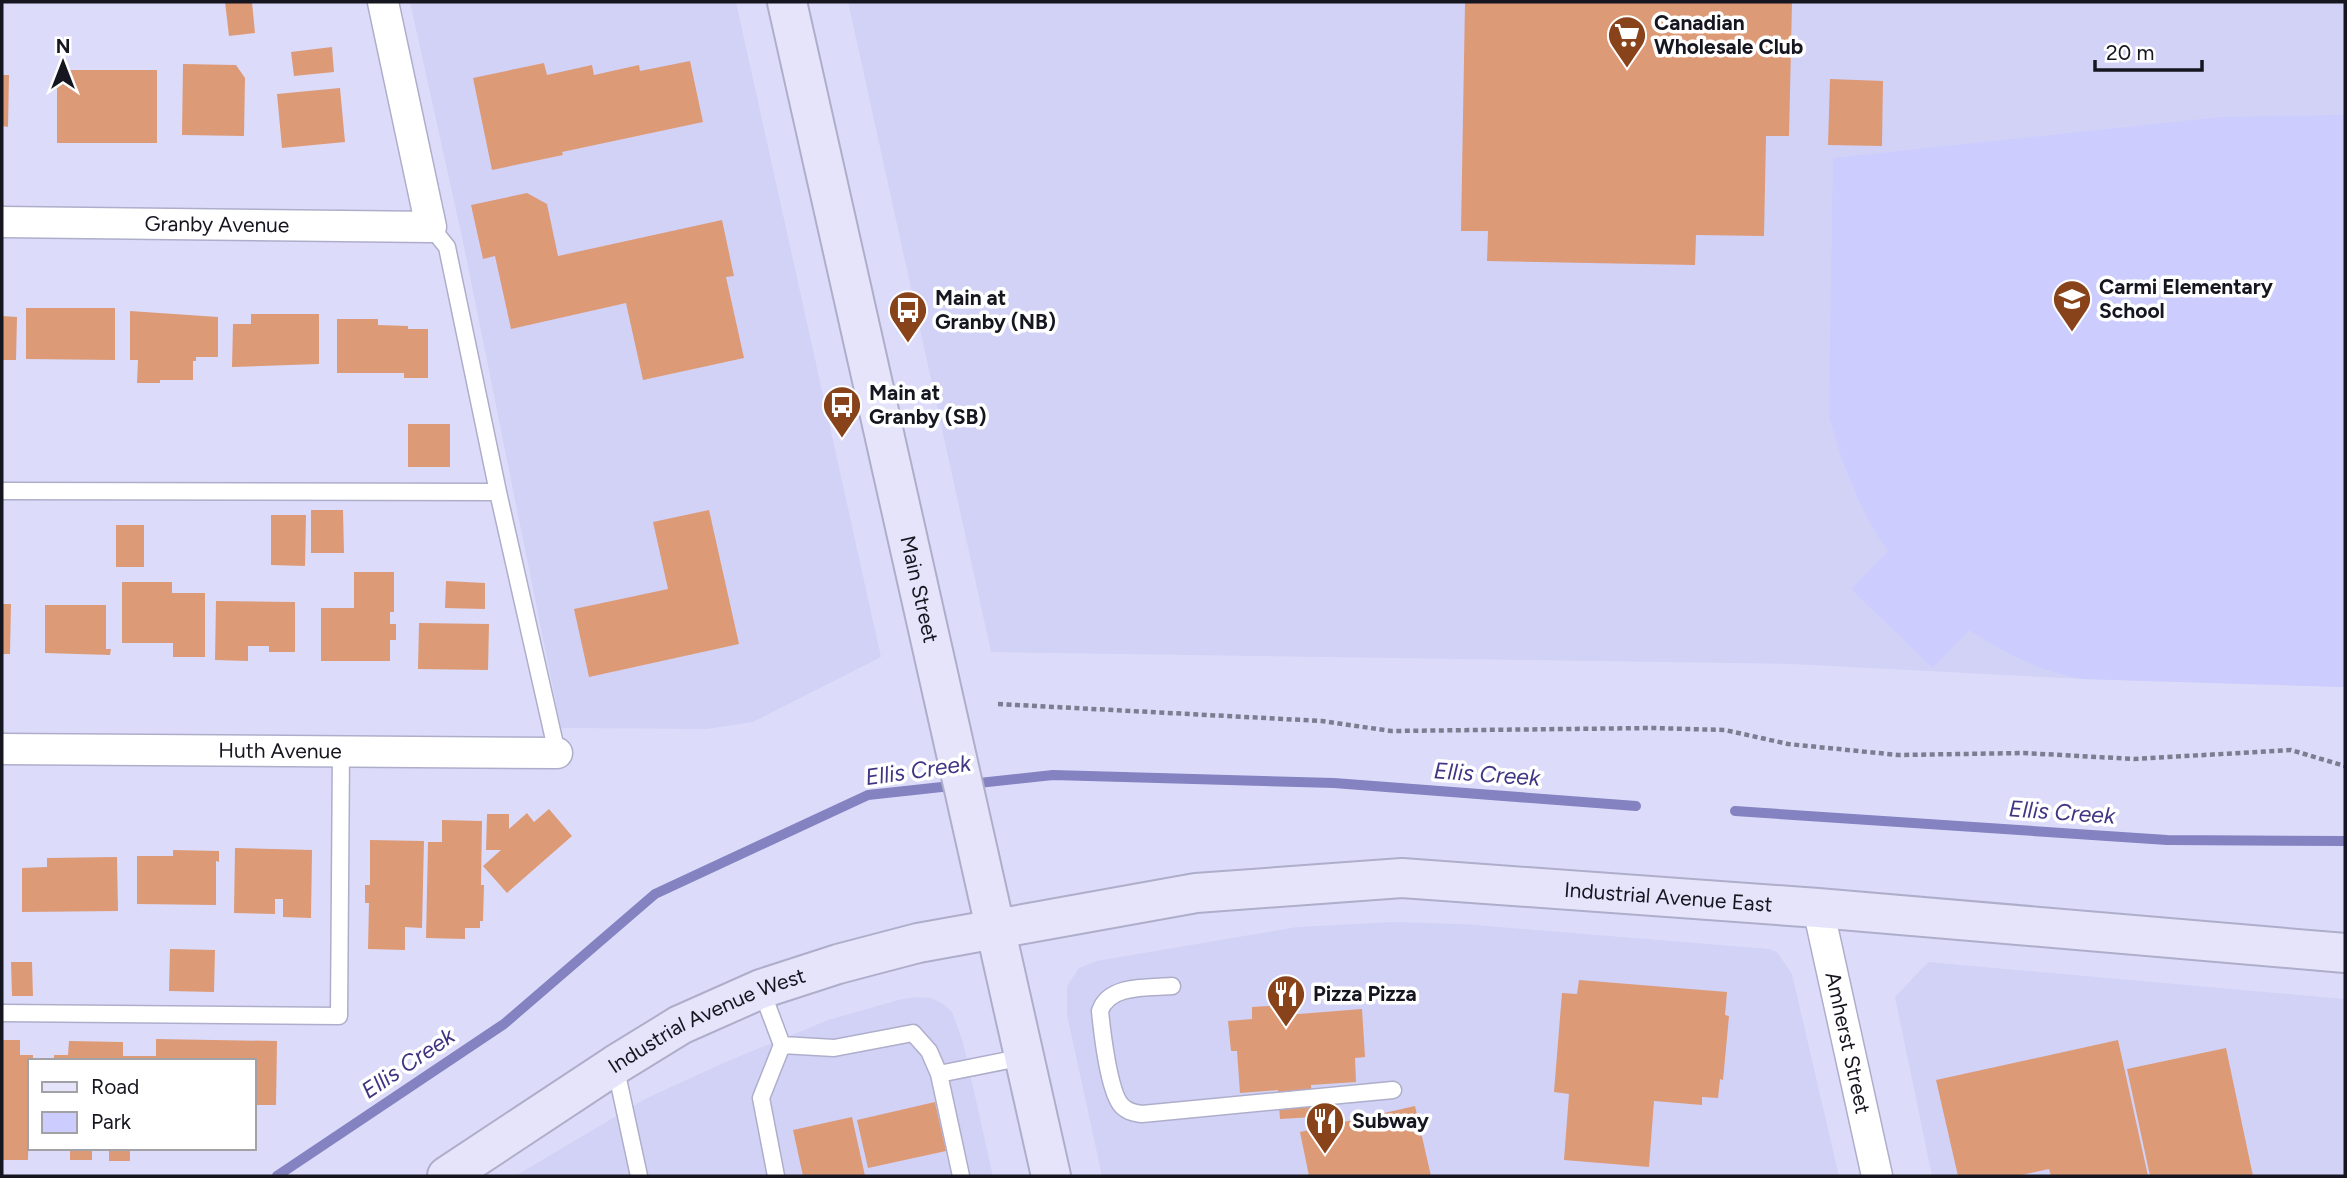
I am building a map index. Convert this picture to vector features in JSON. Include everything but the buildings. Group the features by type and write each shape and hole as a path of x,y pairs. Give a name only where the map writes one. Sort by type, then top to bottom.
{"street":[{"path":"383,2 431,227"},
{"name":"Main Street","path":"787,2 1051,1176"},
{"name":"Granby Avenue","path":"2,222 431,227"},
{"name":"Huth Avenue","path":"2,748 557,753"},
{"name":"Industrial Avenue East","path":"995,930 1196,892 1402,878 1818,908 2345,953"},
{"name":"Amherst Street","path":"1818,908 1877,1176"},
{"name":"Industrial Avenue West","path":"447,1176 615,1065 680,1026 761,989 838,964 918,943 995,930"}],"lane":[{"path":"431,227 447,247 498,492 557,753"},
{"path":"2,491 498,492"},
{"path":"2,1013 339,1016 341,751"},
{"path":"1172,986 1120,992 1103,1001 1101,1023 1113,1089 1122,1106 1131,1112 1155,1113 1393,1090"},
{"path":"761,989 782,1045 761,1098 776,1176"},
{"path":"782,1045 834,1048 913,1033 929,1051 939,1074 961,1176"},
{"path":"939,1074 1024,1057"},
{"path":"615,1065 639,1176"}],"path":[{"path":"998,704 1322,721 1391,731 1652,728 1725,730 1788,744 1898,755 2024,753 2134,759 2291,750 2345,766"}],"shaded area":[{"path":"410,2 736,2 881,657 753,722 707,729 561,728 463,242"},
{"path":"848,2 2345,2 2345,687 2082,679 1791,664 991,652"},
{"path":"1395,922 1463,924 1770,949 1777,952 1792,974 1839,1176 1102,1176 1067,1015 1067,986 1079,968 1096,961 1297,927"},
{"path":"1928,962 2345,999 2345,1176 1932,1176 1895,997"},
{"path":"916,997 931,998 952,1012 963,1042 993,1176 515,1176 645,1099 721,1064 828,1020"}],"green space":[{"name":"Carmi Elementary School","path":"2345,115 2345,687 2082,679 2050,671 2023,660 1969,630 1933,668 1851,589 1888,551 1868,519 1853,486 1829,416 1833,158 2221,117"}],"waterway":[{"name":"Ellis Creek","path":"277,1176 504,1024 655,894 868,795 1053,775 1334,783 1636,806"},
{"name":"Ellis Creek","path":"1735,811 2167,840 2345,841"}],"place":[{"name":"Canadian Wholesale Club","path":"1627,69"},
{"name":"Carmi Elementary School","path":"2072,333"},
{"name":"Main at Granby (NB)","path":"908,344"},
{"name":"Main at Granby (SB)","path":"842,439"},
{"name":"Pizza Pizza","path":"1286,1028"},
{"name":"Subway","path":"1325,1155"}]}
